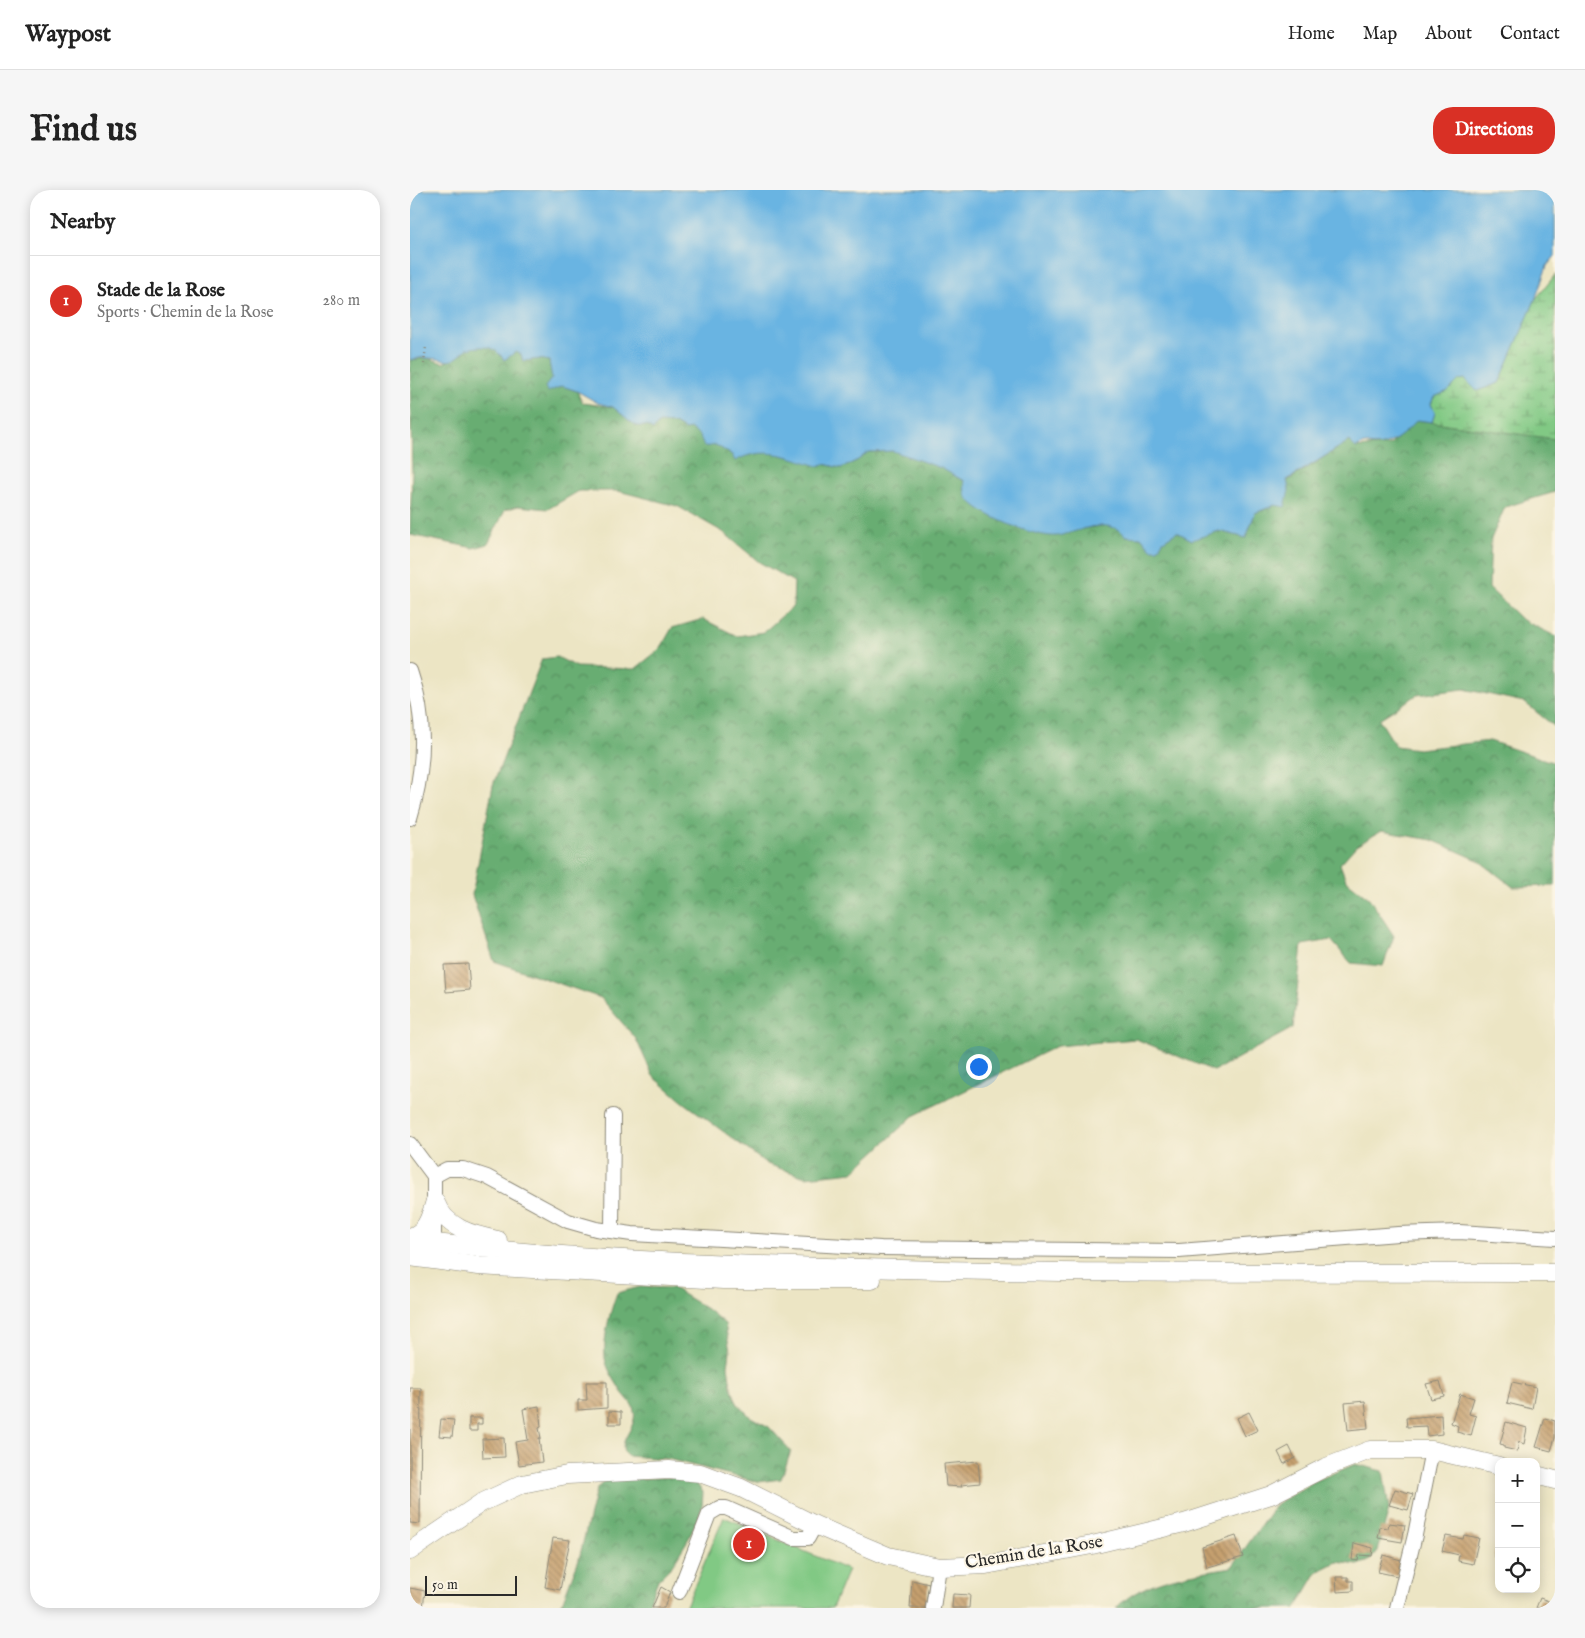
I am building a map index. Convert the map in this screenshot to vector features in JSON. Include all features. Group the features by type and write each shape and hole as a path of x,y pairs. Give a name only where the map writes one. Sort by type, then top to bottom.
{"main road":[{"path":"410,1238 419,1234 425,1227 434,1201"},
{"path":"434,1201 444,1218 462,1230 478,1236 584,1256"},
{"path":"410,1238 434,1245 479,1266 723,1280 1555,1283"},
{"path":"410,1257 434,1245 747,1265 968,1271 1555,1273"},
{"name":"Chemin de la Rose","path":"410,1551 481,1503 522,1484 567,1475 669,1470 700,1473 741,1488 815,1525 888,1556 939,1567 986,1565 1092,1545 1184,1523 1271,1495 1324,1468 1370,1450 1432,1450 1495,1465"},
{"path":"1540,1476 1555,1480"}],"street":[{"path":"410,671 420,708 422,750 419,783 410,818"},
{"path":"612,1231 614,1116"},
{"path":"410,1144 434,1176 434,1245"},
{"path":"434,1176 447,1169 463,1169 487,1177 568,1221 612,1231 632,1234 881,1248 1179,1251 1398,1234 1459,1232 1555,1238"},
{"path":"1397,1608 1415,1535 1432,1450"},
{"path":"678,1592 709,1514 719,1508 726,1508 794,1538 808,1538 815,1525"},
{"path":"934,1608 939,1567"}],"path":[{"path":"424,364 426,346"}],"green space":[{"path":"1555,275 1555,439 1432,422 1435,413 1431,404 1434,397 1448,391 1459,380 1465,379 1477,391 1499,383 1535,300"},
{"path":"487,346 497,351 504,360 516,352 521,354 523,361 540,359 549,361 554,378 560,384 577,391 583,403 613,407 636,426 647,426 653,430 659,423 675,424 685,430 691,429 732,455 769,452 841,468 858,460 868,452 893,451 941,467 964,481 966,496 979,508 1019,529 1082,529 1108,525 1120,530 1126,536 1141,537 1151,549 1158,549 1163,541 1177,532 1192,540 1219,531 1246,538 1255,513 1275,505 1289,490 1287,481 1349,441 1356,448 1390,445 1417,420 1555,439 1555,492 1505,507 1491,539 1489,588 1521,619 1555,636 1555,727 1524,702 1464,689 1417,695 1379,719 1396,746 1418,749 1490,741 1555,763 1555,886 1513,887 1478,860 1432,840 1381,831 1356,846 1340,864 1346,880 1369,898 1394,936 1383,966 1351,963 1331,940 1302,945 1293,1028 1214,1071 1136,1039 1057,1046 913,1116 853,1172 805,1177 767,1164 682,1101 653,1076 636,1039 601,998 494,961 472,895 493,785 542,659 557,657 577,667 635,669 660,649 672,628 703,619 737,636 764,632 793,606 794,582 759,562 723,532 677,506 618,491 579,491 548,509 518,506 505,510 488,544 474,548 410,535 412,474 410,360 426,358 443,363 458,357 466,348"},
{"path":"640,1287 673,1288 707,1309 725,1324 730,1351 728,1366 731,1387 738,1405 751,1417 769,1427 791,1451 781,1479 758,1482 668,1459 627,1456 623,1446 633,1424 634,1411 607,1366 605,1342 617,1293"},
{"path":"1355,1464 1383,1471 1389,1509 1378,1551 1369,1561 1358,1565 1337,1562 1317,1572 1296,1608 1116,1608 1141,1590 1155,1584 1185,1575 1232,1567 1276,1504 1313,1482"},
{"path":"679,1477 696,1483 703,1492 702,1508 689,1538 672,1566 658,1580 647,1608 560,1608 579,1559 596,1490 605,1480"},
{"path":"724,1517 848,1570 832,1608 685,1608"}],"water":[{"path":"410,190 1555,190 1555,256 1547,266 1535,300 1499,383 1477,391 1465,379 1459,380 1448,391 1434,397 1431,404 1435,413 1432,422 1417,420 1394,441 1387,444 1372,446 1364,444 1356,448 1349,441 1287,480 1289,490 1285,507 1275,505 1255,513 1246,538 1219,531 1192,540 1177,532 1163,541 1158,549 1151,549 1141,537 1126,536 1119,530 1110,527 1093,527 1057,536 1048,536 1008,524 982,511 972,503 965,495 964,481 941,468 893,451 868,452 858,460 841,468 824,464 818,466 787,456 766,453 746,456 735,461 732,455 716,445 704,447 700,436 691,429 685,430 675,424 659,423 653,430 647,426 636,426 613,407 598,403 577,391 562,386 548,392 545,387 552,378 549,361 540,359 523,361 521,354 516,352 504,360 492,349 477,347 466,349 461,355 448,361 433,358 410,360"}],"building":[{"path":"468,964 470,990 446,992 444,965"},
{"path":"1440,1381 1444,1396 1431,1399 1426,1384"},
{"path":"586,1382 607,1382 607,1408 578,1410 578,1400 587,1400"},
{"path":"1512,1382 1536,1387 1532,1409 1507,1403"},
{"path":"410,1388 421,1388 420,1524 410,1523"},
{"path":"1460,1394 1474,1398 1469,1414 1476,1416 1471,1436 1457,1432 1458,1426 1451,1423"},
{"path":"1365,1401 1368,1428 1348,1430 1345,1403"},
{"path":"539,1406 541,1438 539,1438 542,1462 519,1465 515,1442 528,1440 523,1409"},
{"path":"609,1411 621,1412 621,1424 609,1424"},
{"path":"1249,1412 1258,1430 1245,1436 1237,1418"},
{"path":"1441,1415 1442,1434 1427,1436 1426,1426 1407,1427 1406,1418"},
{"path":"469,1418 482,1418 482,1424 477,1424 477,1431 469,1431"},
{"path":"1545,1418 1555,1421 1555,1438 1551,1451 1536,1447"},
{"path":"441,1419 454,1420 452,1437 439,1436"},
{"path":"1506,1422 1527,1428 1524,1444 1519,1442 1517,1451 1504,1448 1504,1445 1500,1444"},
{"path":"504,1438 505,1457 483,1458 482,1439"},
{"path":"1289,1446 1295,1458 1284,1464 1278,1452"},
{"path":"978,1461 980,1483 961,1485 962,1487 946,1486 944,1464"},
{"path":"1395,1489 1413,1494 1408,1510 1389,1505"},
{"path":"1389,1523 1405,1525 1402,1542 1378,1538 1380,1527 1388,1528"},
{"path":"1464,1535 1479,1538 1473,1564 1458,1561 1459,1555 1442,1551 1446,1536 1463,1539"},
{"path":"1236,1536 1243,1557 1207,1567 1202,1547"},
{"path":"553,1538 570,1540 560,1590 545,1587"},
{"path":"1354,1543 1373,1548 1372,1556 1359,1555 1358,1561 1352,1560"},
{"path":"1383,1555 1401,1560 1397,1576 1378,1572"},
{"path":"1336,1577 1348,1577 1348,1581 1353,1581 1353,1591 1337,1592"},
{"path":"912,1580 929,1584 925,1608 910,1608"},
{"path":"661,1587 670,1592 664,1608 652,1608"},
{"path":"410,1588 425,1591 423,1608 410,1608"},
{"path":"953,1594 970,1595 969,1608 952,1608"},
{"path":"1540,1598 1554,1603 1552,1608 1536,1608"}],"place":[{"name":"Stade de la Rose","path":"749,1544"}]}
